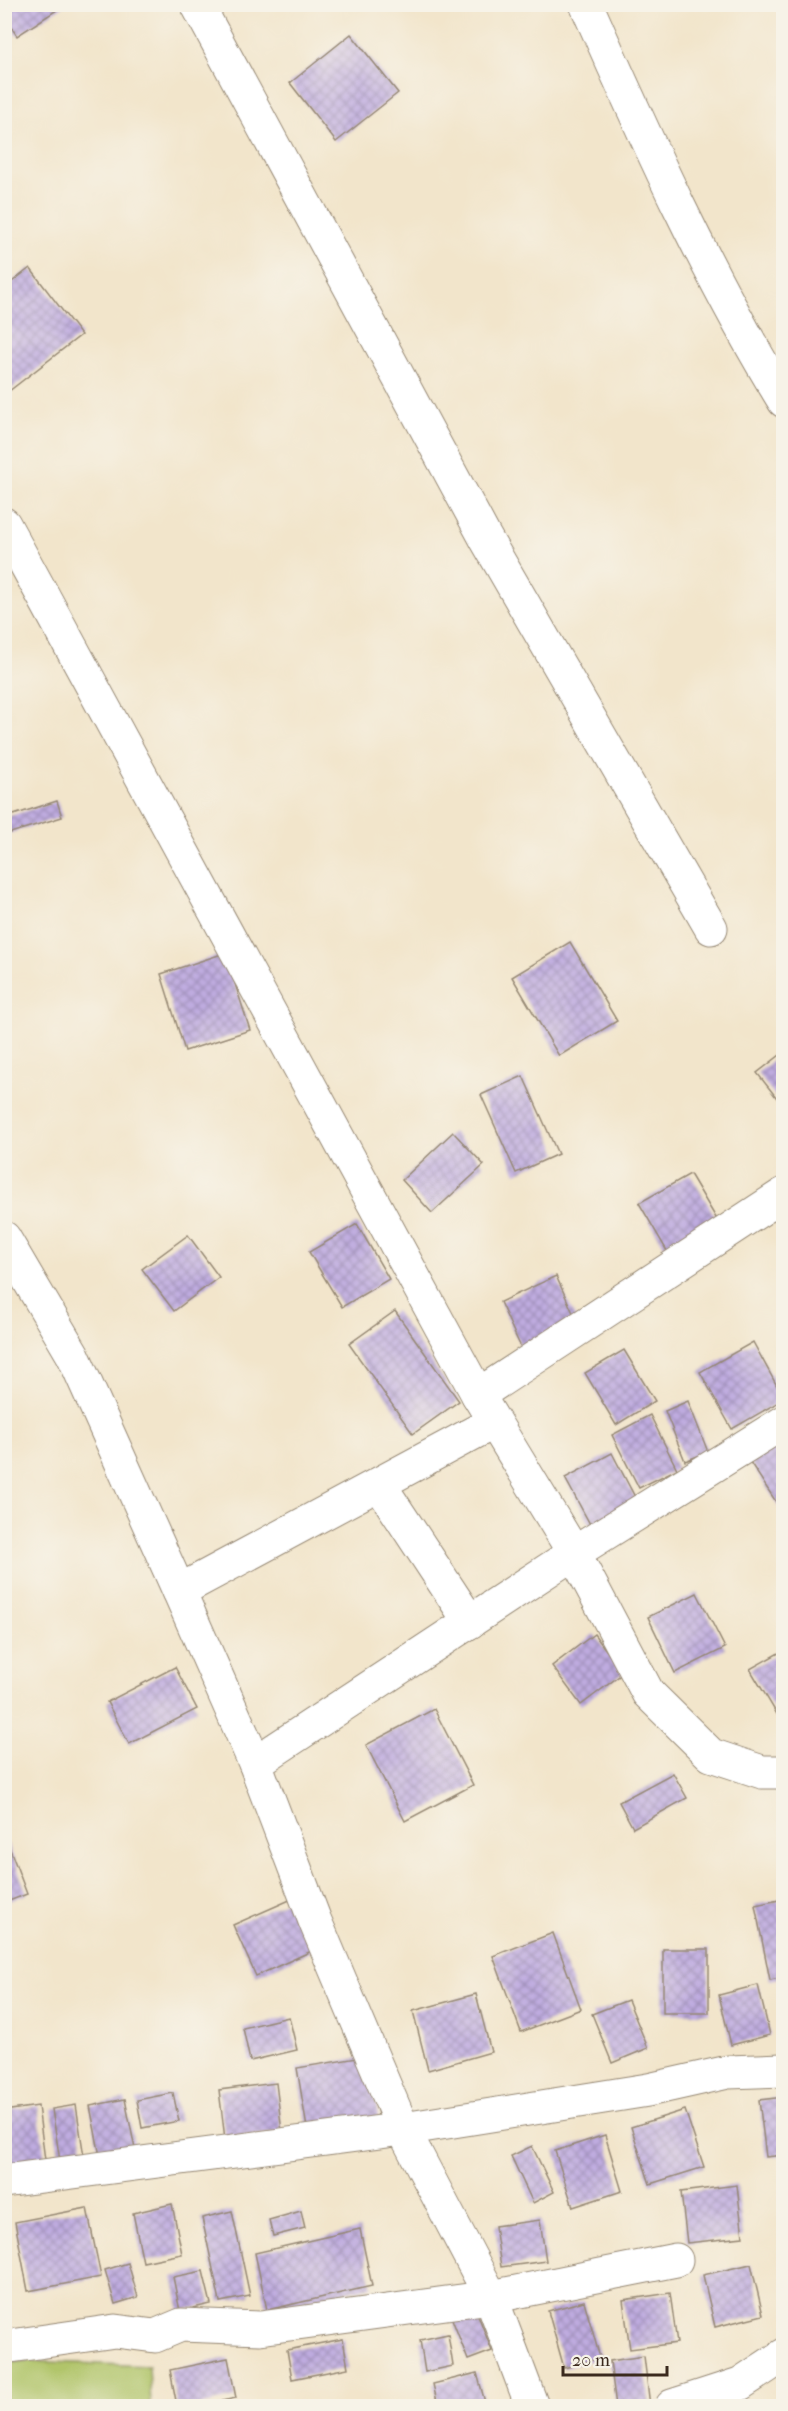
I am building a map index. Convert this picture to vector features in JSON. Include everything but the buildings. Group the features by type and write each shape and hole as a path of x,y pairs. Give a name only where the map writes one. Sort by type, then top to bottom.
{"street":[{"path":"197,4 486,539 711,928"},
{"path":"586,4 650,146 752,349 783,401"},
{"path":"4,524 486,1409 574,1553 648,1693 711,1755 762,1772 783,1772"},
{"path":"179,1591 379,1484 783,1194"},
{"path":"4,1238 72,1355 179,1591 255,1763 315,1921 403,2129 491,2297 532,2406"},
{"path":"255,1763 574,1553 783,1422"},
{"path":"379,1484 470,1622"},
{"path":"4,2181 403,2129 648,2090 728,2072 783,2070"},
{"path":"4,2347 115,2331 155,2336 181,2325 260,2328 491,2297 676,2260"},
{"path":"672,2406 740,2384 783,2355"}],"green space":[{"path":"27,2361 149,2366 151,2406 5,2406 4,2363"}]}
